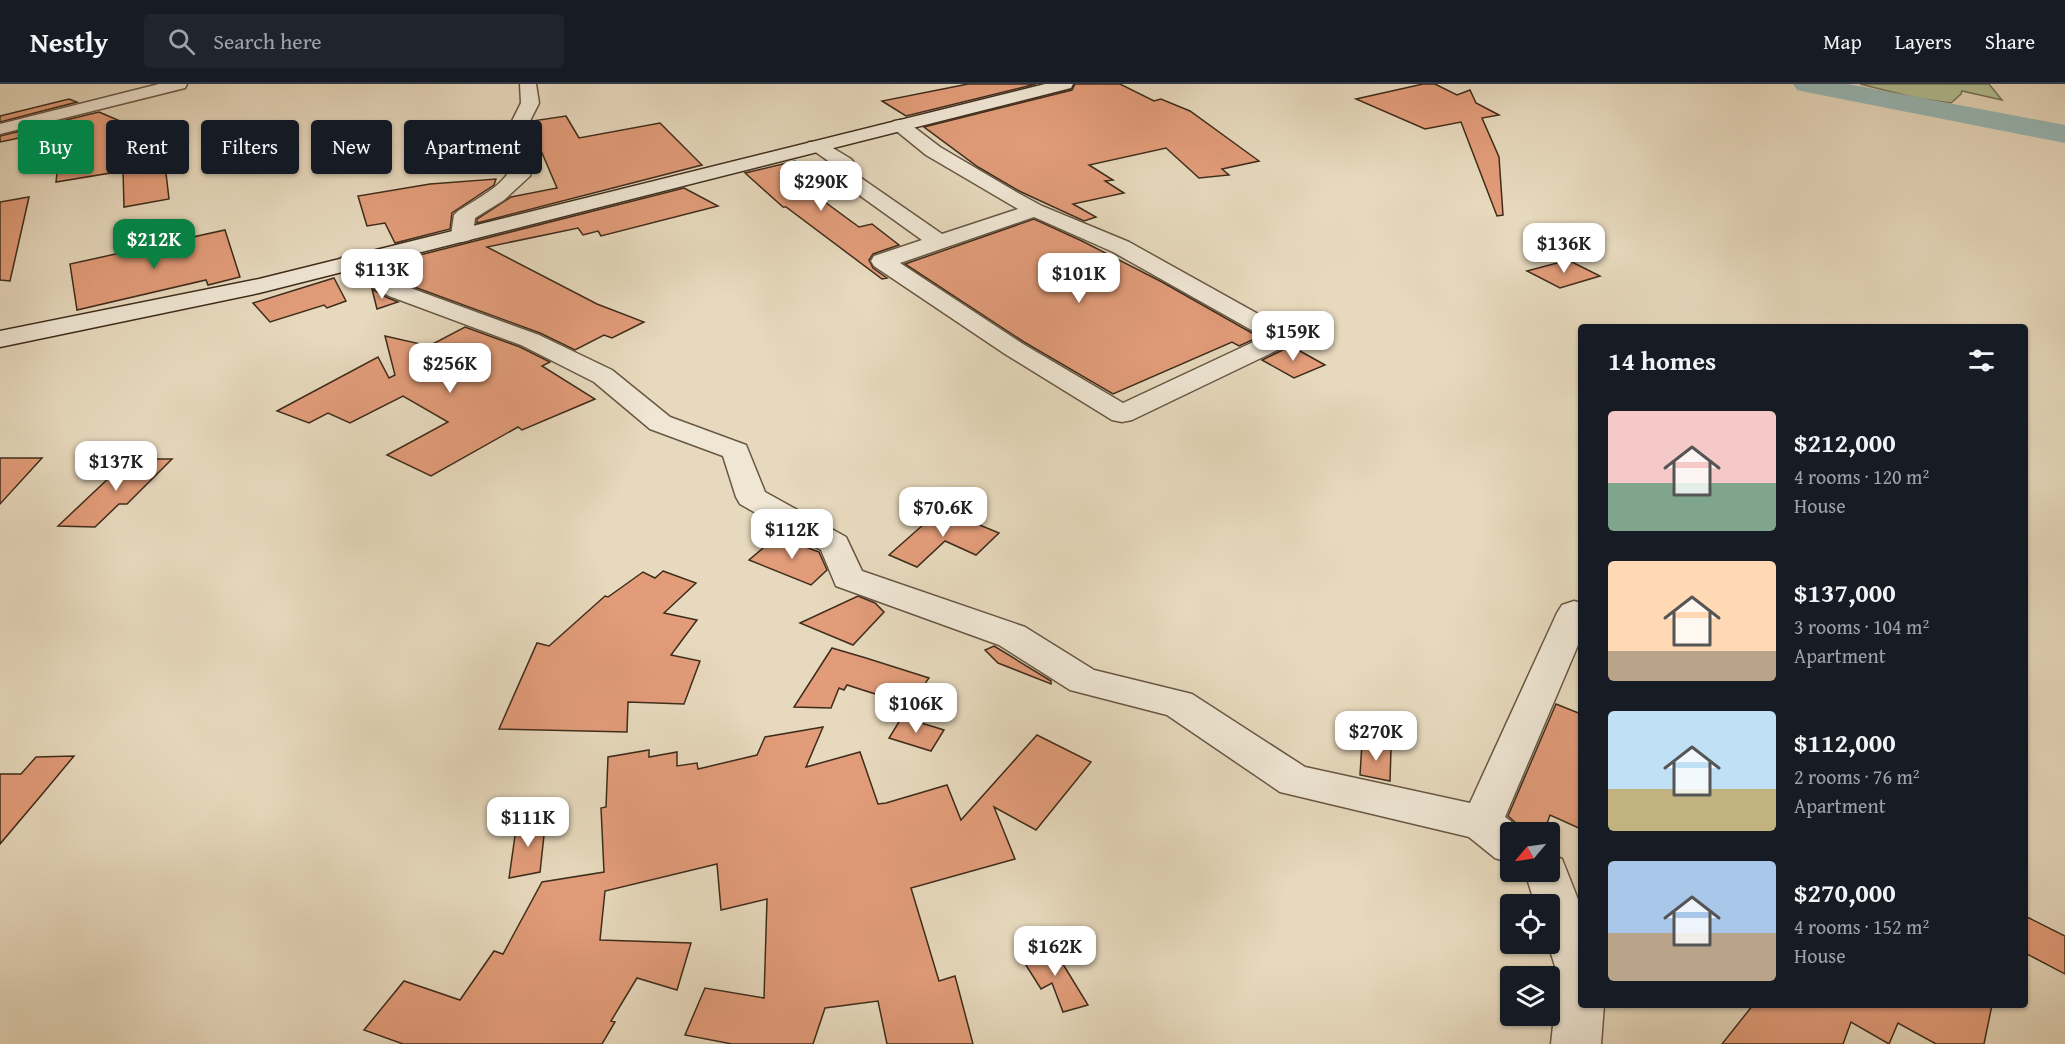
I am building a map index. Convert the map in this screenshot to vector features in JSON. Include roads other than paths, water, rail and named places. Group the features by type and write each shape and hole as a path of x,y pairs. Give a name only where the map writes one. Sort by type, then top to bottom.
{"street":[{"path":"0,129 179,84"},
{"path":"462,235 465,214 496,196 520,176 527,138 521,121 530,103 528,84"},
{"path":"0,339 259,286 1065,84"},
{"path":"900,125 933,151 1035,210 1121,247 1283,338 1122,414 1014,349 882,261 1035,210"},
{"path":"816,146 844,164 841,173 939,242"},
{"path":"349,263 397,291 530,340 603,376 660,423 736,451 751,497 835,544 848,578 1012,636 1083,681 1179,704 1294,781 1496,834 1508,766 1574,613 1578,615"},
{"path":"1550,882 1578,966"},
{"path":"1576,1044 1579,1008"}],"waterway":[{"path":"1806,84 2065,134"}]}
